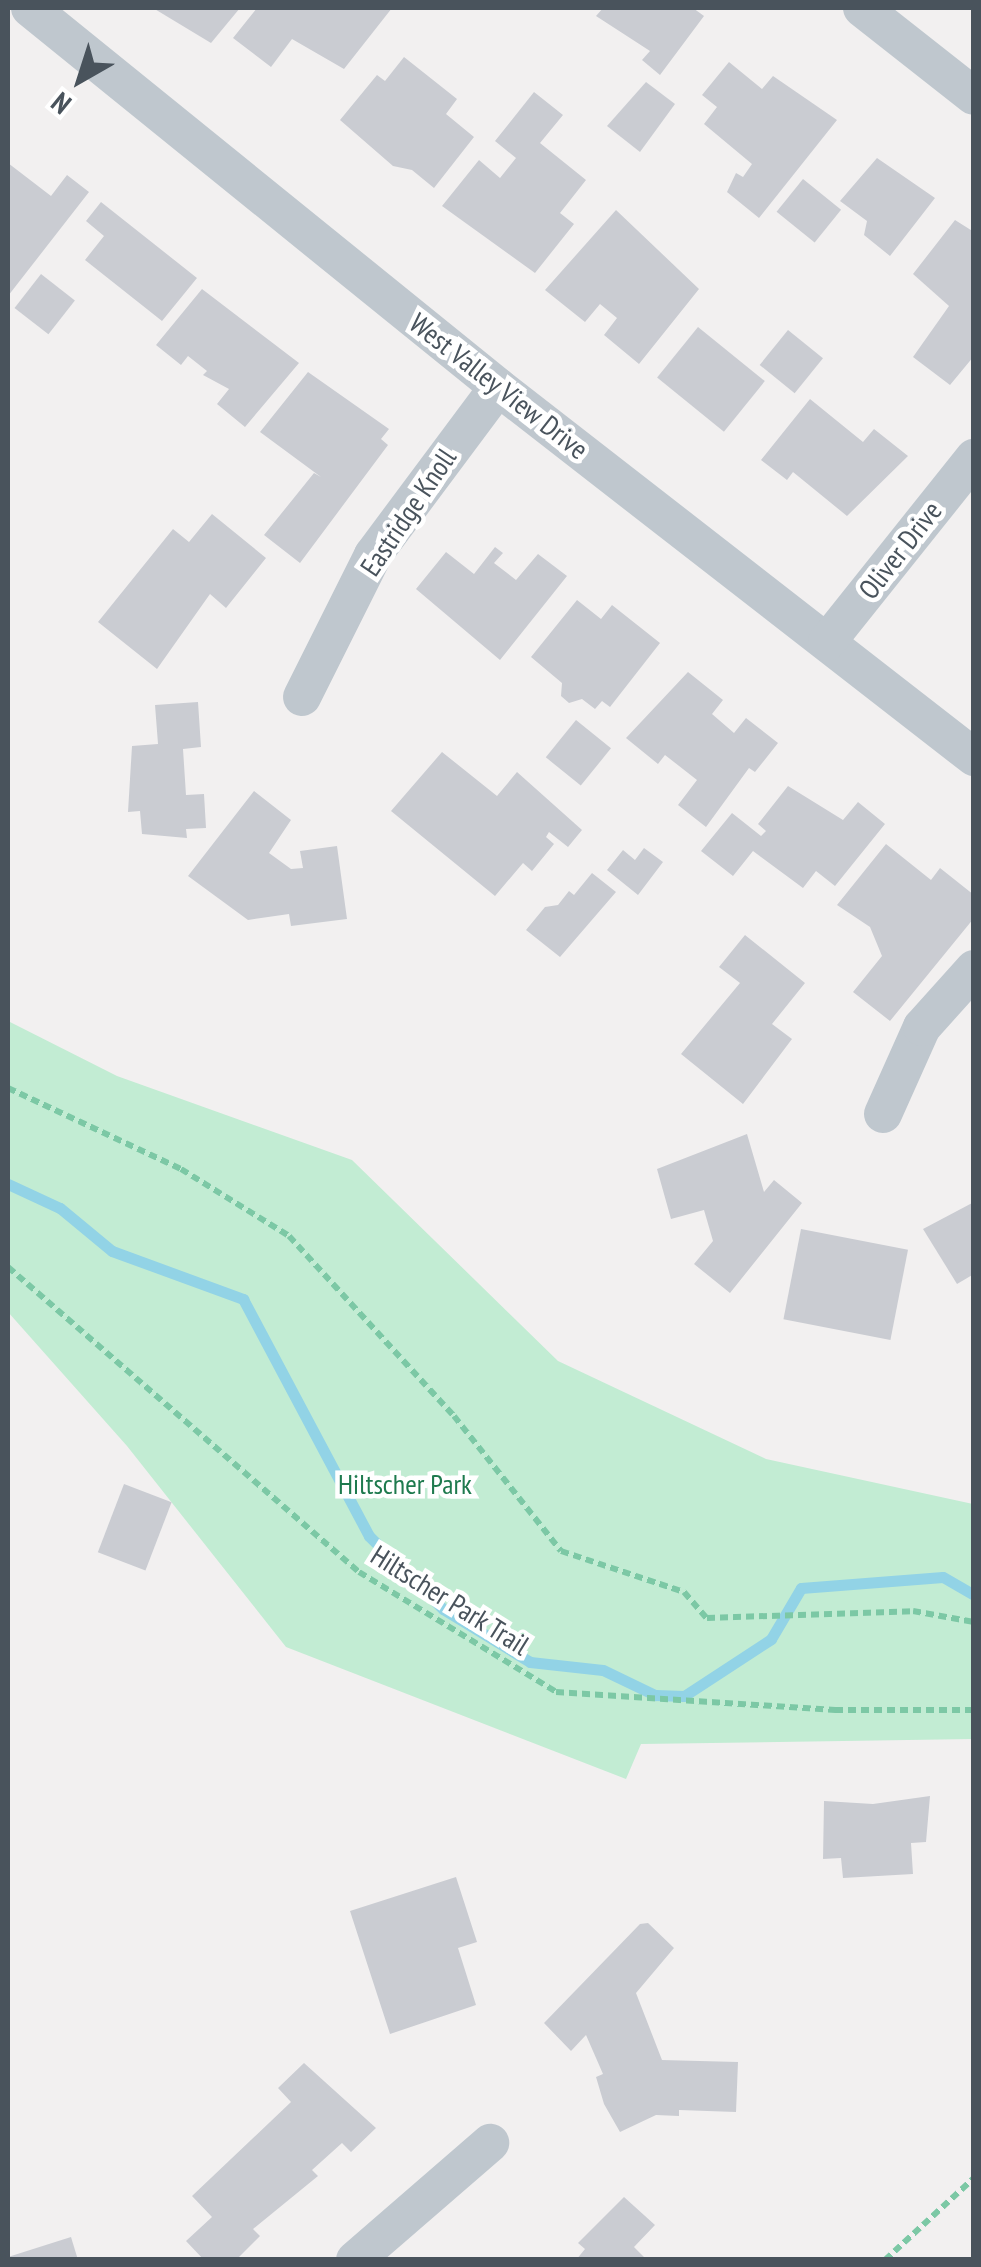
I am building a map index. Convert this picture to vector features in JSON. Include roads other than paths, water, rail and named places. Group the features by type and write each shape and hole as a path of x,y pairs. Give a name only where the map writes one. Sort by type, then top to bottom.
{"street":[{"name":"West Valley View Drive","path":"30,8 498,387 974,758"},
{"path":"862,8 974,96"},
{"name":"Eastridge Knoll","path":"302,698 373,554 498,387"},
{"name":"Oliver Drive","path":"828,642 974,458"},
{"path":"883,1114 922,1027 974,969"},
{"path":"355,2260 490,2143"}],"waterway":[{"path":"8,1184 60,1208 112,1251 243,1299 369,1536 443,1609 530,1662 603,1670 655,1695 684,1696 771,1639 801,1588 943,1577 974,1595"}],"park label":[{"name":"Hiltscher Park","path":"405,1484"}]}
